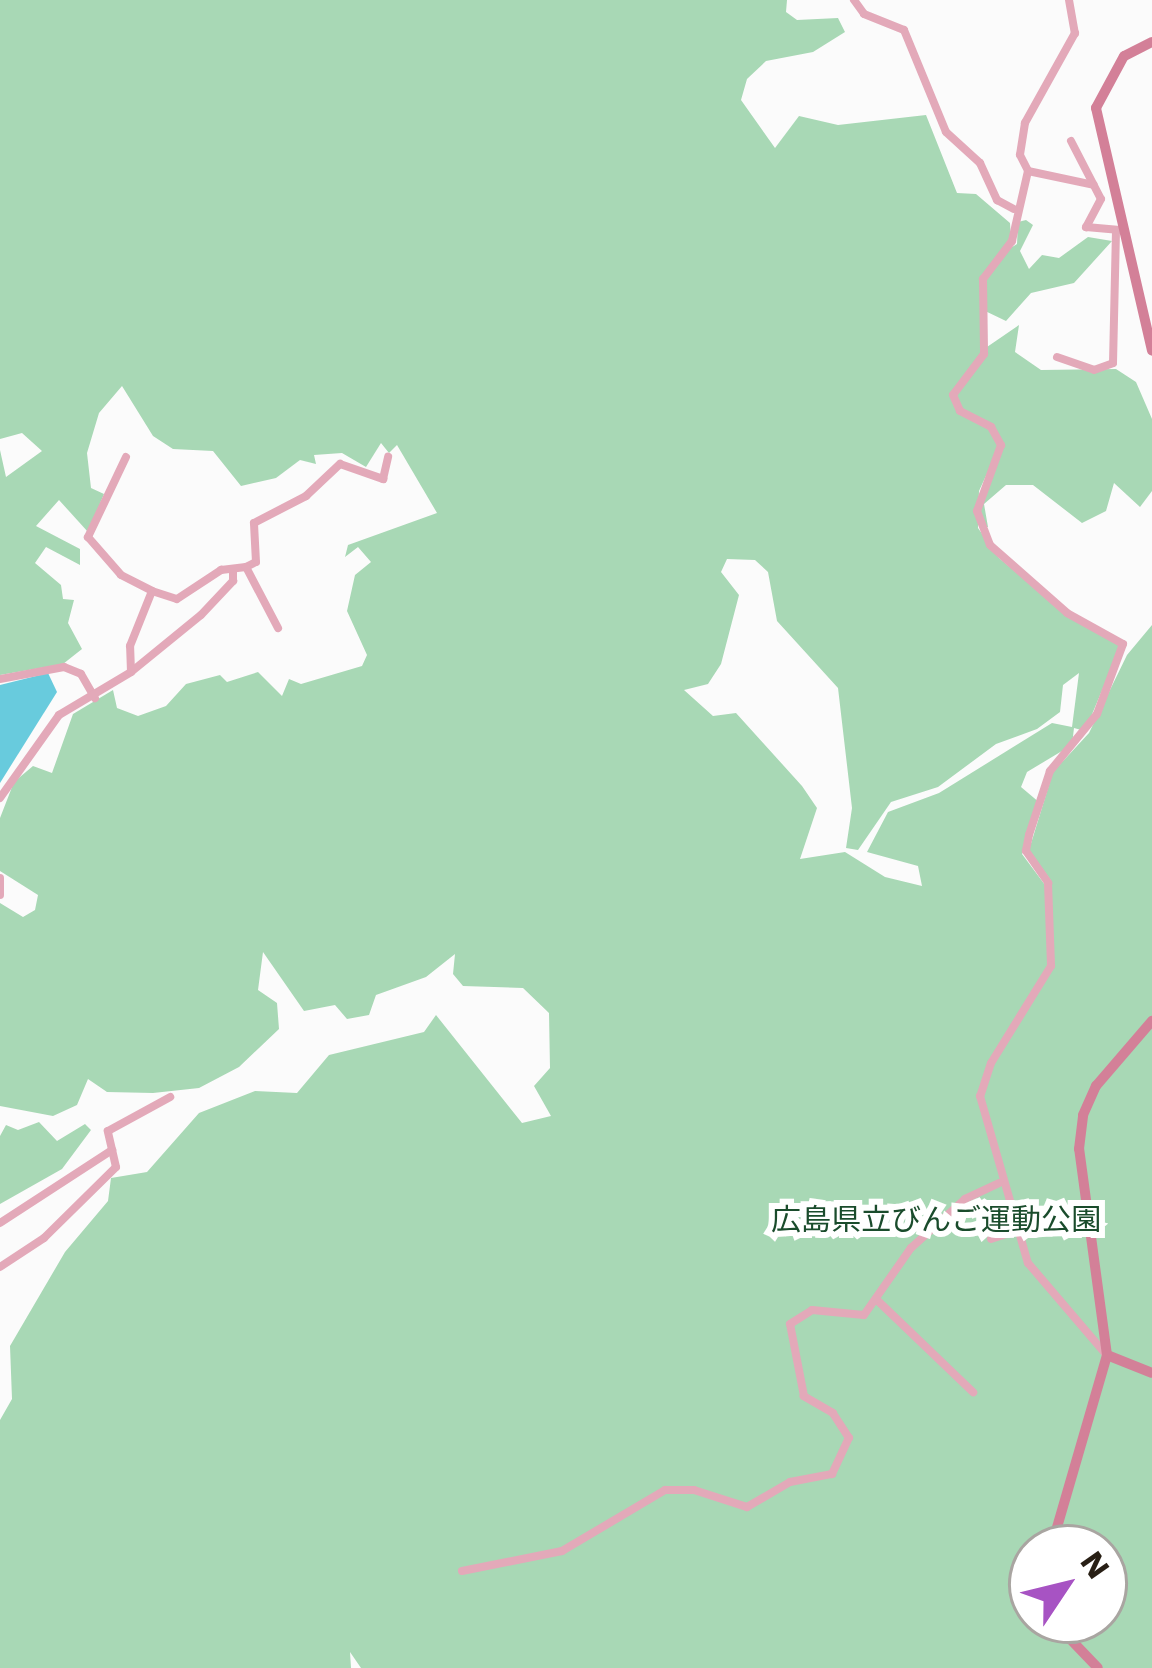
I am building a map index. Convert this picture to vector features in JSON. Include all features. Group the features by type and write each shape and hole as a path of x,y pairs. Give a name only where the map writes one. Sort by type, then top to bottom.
{"street":[{"path":"854,0 864,14 899,23 933,86 946,132 980,163 998,200 1014,209"},
{"path":"1069,0 1075,33 1025,123 1020,155 1028,171 1014,209 1012,241 983,278 984,354 954,386 960,411 991,427 1001,445 981,491 979,528 1000,557 1075,618 1111,635 1124,654 1087,731 1050,771 1025,846 1048,883 1053,954 983,1077 981,1117 1015,1231 1038,1278 1107,1355 1152,1373"},
{"path":"1152,42 1124,56 1096,108 1119,230 1152,351"},
{"path":"1071,141 1101,199 1086,227 1119,230"},
{"path":"1028,171 1094,184"},
{"path":"1057,357 1094,370 1113,363 1119,230"},
{"path":"126,457 88,537 122,575 177,599 256,562 254,524 306,496 340,464 383,479 388,457"},
{"path":"246,567 278,628"},
{"path":"0,798 51,724 131,672 201,616 233,581 233,569"},
{"path":"131,672 130,646 152,591"},
{"path":"0,679 74,668 94,698"},
{"path":"0,878 0,895"},
{"path":"1059,1524 1107,1355 1079,1149 1083,1115 1096,1086 1152,1021"},
{"path":"0,1267 44,1238 116,1167 108,1131 170,1097"},
{"path":"0,1223 112,1150"},
{"path":"462,1571 562,1550 665,1490 694,1490 747,1507 790,1482 832,1474 846,1456 846,1428 804,1396 787,1334 803,1312 855,1319 878,1301 911,1247 965,1199 1000,1183"},
{"path":"991,1239 1015,1231"},
{"path":"878,1301 973,1392"},
{"path":"1075,1644 1098,1668"}],"green space":[{"name":"広島県立びんご運動公園","path":"0,0 787,0 786,12 797,20 838,18 845,32 813,52 766,61 747,79 741,100 775,148 799,116 838,125 926,115 957,193 976,194 1010,223 1011,240 982,278 982,354 951,394 959,412 990,428 1000,445 979,491 978,528 999,558 1066,614 1121,645 1085,731 1074,728 1072,745 1027,772 1021,787 1040,803 1022,854 1045,885 1052,882 1029,850 1053,772 1089,733 1127,655 1152,625 1152,1668 361,1668 350,1652 351,1668 0,1668 0,1420 12,1399 10,1346 65,1252 108,1201 111,1178 147,1172 199,1113 255,1091 297,1093 329,1055 424,1032 436,1015 522,1123 551,1116 534,1086 550,1068 549,1013 523,988 463,986 453,974 455,954 426,977 376,995 369,1015 347,1019 335,1005 304,1011 263,952 258,990 277,1003 279,1029 239,1067 199,1088 153,1093 107,1092 88,1079 77,1105 53,1116 0,1106 0,903 23,917 35,910 38,895 0,871 0,818 14,782 33,766 52,773 73,714 113,690 117,708 138,716 166,706 186,684 220,675 227,682 258,672 282,696 289,679 301,684 362,666 367,655 347,611 355,575 371,562 358,547 345,557 348,545 437,513 397,445 389,453 381,443 366,467 342,453 314,455 316,464 300,460 276,478 241,486 213,451 173,449 153,436 122,386 99,413 87,453 91,488 104,494 88,532 59,500 36,526 80,549 80,565 46,547 35,563 61,585 63,599 74,600 68,623 82,649 63,664 0,675 0,450 6,477 42,451 22,433 0,439","holes":["727,559 755,560 768,572 777,621 838,688 852,808 846,848 858,850 891,802 938,787 996,744 1037,729 1060,712 1063,685 1079,673 1072,727 1052,723 939,793 888,812 867,852 918,866 922,886 885,877 845,852 800,859 817,808 802,786 736,713 713,716 684,690 708,684 721,664 739,595 721,572"]},
{"path":"1018,222 1033,225 1020,251 1029,269 1042,255 1059,258 1088,237 1112,241 1074,283 1031,293 1006,321 981,309 984,279 993,259 1017,244"},
{"path":"1019,325 1015,352 1041,370 1116,369 1136,382 1152,419 1152,491 1140,507 1114,483 1106,511 1082,523 1033,485 1006,485 984,504 988,527 980,527 978,511 1002,445 960,410 955,387 987,347"},
{"path":"39,1122 57,1141 85,1124 91,1130 62,1169 0,1204 0,1136 6,1125 18,1130"}],"water":[{"path":"48,673 57,692 0,783 0,685"}]}
